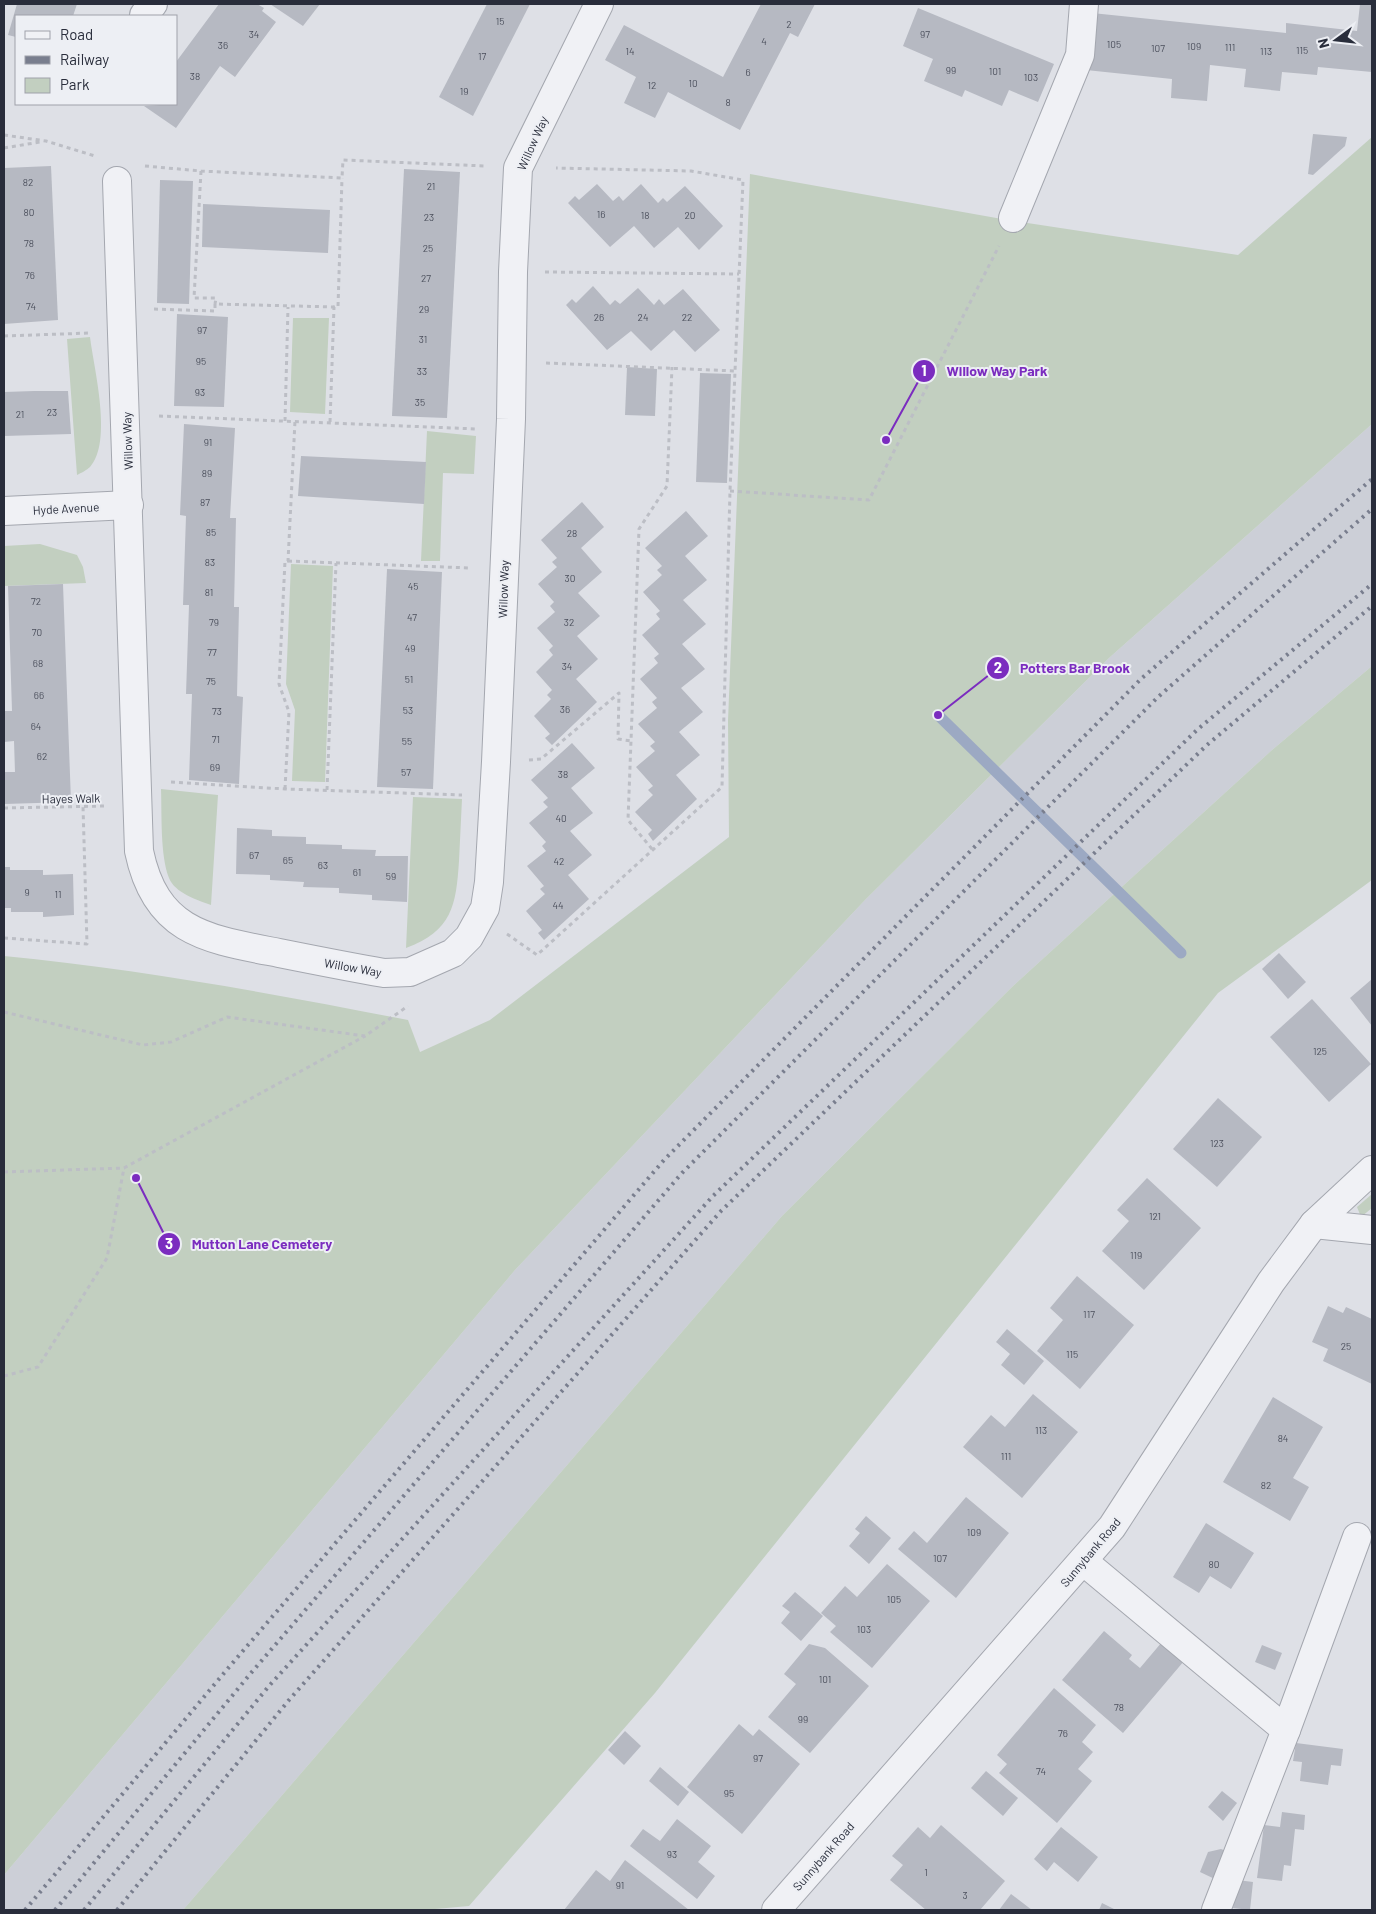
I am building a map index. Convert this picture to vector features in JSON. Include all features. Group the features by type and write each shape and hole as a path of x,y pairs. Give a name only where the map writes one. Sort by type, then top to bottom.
{"street":[{"name":"Willow Way","path":"126,173 123,320 139,851 144,872 152,892 169,913 191,931 219,942 384,973 410,972 453,953 468,937 479,921 484,908 489,882 496,762 513,361 513,272 518,168 599,4"},
{"path":"1013,218 1080,55 1084,4"},
{"name":"Hyde Avenue","path":"4,511 129,505"},
{"name":"Sunnybank Road","path":"787,1906 1112,1528 1272,1282 1314,1224 1372,1170"},
{"path":"1314,1224 1372,1230"},
{"path":"1216,1910 1286,1730 1357,1537"},
{"path":"1083,1561 1286,1730"}],"path":[{"path":"4,134 46,142 99,158"},
{"path":"4,148 46,142"},
{"path":"215,304 338,307 343,160 518,168 691,171 743,180 730,490 722,787 537,955"},
{"path":"126,173 201,171 342,178"},
{"path":"4,336 123,320 215,311 216,298 194,298 201,171"},
{"path":"730,490 869,500 1013,218"},
{"path":"513,272 740,274"},
{"path":"285,421 288,306"},
{"path":"330,422 334,307"},
{"path":"513,361 735,371"},
{"path":"652,849 628,820 639,529 667,486 672,368"},
{"path":"126,415 510,430"},
{"path":"285,789 290,712 279,684 285,561 288,561 295,421"},
{"path":"288,561 504,569"},
{"path":"327,790 336,563"},
{"path":"496,762 541,759 619,693 618,739 631,741"},
{"name":"Hayes Walk","path":"4,808 83,806 138,792 285,789 494,797"},
{"path":"4,938 87,944 83,806"},
{"path":"4,1172 124,1168 365,1036 418,999 410,972"},
{"path":"4,1012 143,1045 171,1042 227,1017 365,1036"},
{"path":"4,1376 38,1367 107,1258 124,1168"}],"shaded area":[{"path":"1372,424 1372,666 1272,750 1013,986 782,1216 183,1910 4,1910 4,1875 515,1270 866,899 1109,658"}],"green space":[{"path":"1372,137 1372,424 1109,658 866,899 515,1270 4,1875 4,956 156,975 408,1020 420,1052 490,1020 729,837 728,721 750,174 1002,219 1238,255"},
{"path":"293,318 329,318 325,414 290,412"},
{"path":"90,337 100,405 100,441 97,456 90,467 77,475 67,339"},
{"path":"427,431 476,436 474,474 443,473 440,561 421,561"},
{"path":"40,544 77,555 83,567 86,583 4,586 4,546"},
{"path":"291,564 333,566 325,782 292,781 295,710 286,684"},
{"path":"1372,666 1372,880 1218,993 655,1693 469,1906 424,1910 183,1910 782,1216 1013,986 1272,750"},
{"path":"161,789 218,795 211,905 181,892 169,878 163,847"},
{"path":"413,797 462,799 458,877 449,915 433,934 406,948"},
{"path":"1372,1194 1372,1208 1361,1217 1357,1207"}],"building":[{"path":"17,4 77,4 73,15 15,15 15,37 8,35"},
{"path":"219,4 257,4 264,8 262,11 276,22 235,77 220,66 176,128 144,106 178,105 178,59"},
{"path":"270,4 320,4 303,26"},
{"path":"487,4 530,4 473,116 439,97"},
{"path":"761,4 815,4 798,37 790,33 740,130 668,92 655,118 624,103 636,77 605,60 624,25 723,77"},
{"path":"1360,4 1372,4 1372,72 1318,67 1317,75 1282,72 1280,91 1244,87 1246,69 1210,65 1207,101 1171,98 1172,79 1086,70 1092,13 1286,33 1286,23 1357,31"},
{"path":"918,8 1054,64 1038,102 1009,90 1002,106 965,90 962,97 924,81 933,59 903,46"},
{"path":"1313,134 1347,137 1345,146 1313,175 1308,174"},
{"path":"51,166 58,320 4,324 4,168"},
{"path":"404,169 460,172 447,418 392,416"},
{"path":"160,180 193,181 189,304 157,303"},
{"path":"597,184 613,201 619,196 623,201 641,184 658,203 663,198 667,202 685,186 723,226 699,250 678,227 654,248 634,226 610,247 568,203 575,196 579,200"},
{"path":"203,204 330,210 328,253 202,247"},
{"path":"593,286 610,305 615,300 620,304 638,288 654,305 659,299 664,305 683,289 720,330 695,352 674,330 651,351 631,331 607,350 566,305 572,299 576,303"},
{"path":"177,314 228,317 224,407 174,406"},
{"path":"627,367 657,369 655,416 625,415"},
{"path":"700,373 731,374 727,483 696,482"},
{"path":"68,391 71,434 4,436 4,392"},
{"path":"184,424 235,428 230,518 236,518 234,607 239,607 237,696 243,697 239,784 189,780 192,694 186,694 189,605 183,605 186,516 180,515"},
{"path":"301,456 426,462 424,504 298,496"},
{"path":"582,502 604,527 581,548 602,572 578,593 600,616 577,636 598,659 576,679 597,702 552,745 545,738 550,734 534,716 551,699 547,695 552,690 536,672 553,655 549,650 553,646 537,628 555,612 550,606 554,602 538,584 557,567 552,562 557,558 541,540"},
{"path":"686,511 708,536 685,556 707,580 683,600 706,624 682,644 705,669 681,688 703,712 679,732 700,755 676,775 697,799 653,841 648,834 652,830 635,812 653,795 648,790 653,786 636,767 655,751 650,746 655,742 638,724 657,708 652,702 657,698 640,679 658,663 654,658 659,654 642,635 660,619 656,614 660,611 643,592 662,575 657,570 662,566 645,548"},
{"path":"387,569 442,572 433,789 377,787"},
{"path":"63,584 71,802 4,804 4,772 15,772 14,741 4,742 4,711 12,711 8,586"},
{"path":"572,743 595,768 571,788 593,813 570,831 592,855 568,875 589,899 544,940 538,933 542,930 526,911 545,894 540,889 544,886 527,866 546,851 542,846 546,842 529,823 548,807 543,802 548,798 531,780"},
{"path":"237,828 272,830 272,836 306,837 306,844 342,845 342,849 376,850 375,856 408,856 407,902 372,900 372,895 339,893 339,888 303,887 304,882 270,880 270,875 236,874"},
{"path":"4,867 10,867 10,870 43,870 43,875 73,874 74,915 43,917 43,912 11,912 11,908 4,908"},
{"path":"1279,953 1306,982 1288,999 1262,969"},
{"path":"1372,979 1372,1026 1350,998"},
{"path":"1312,999 1371,1064 1329,1102 1270,1037"},
{"path":"1218,1098 1262,1137 1217,1187 1173,1149"},
{"path":"1147,1178 1201,1228 1144,1290 1102,1251 1129,1221 1117,1210"},
{"path":"1077,1276 1134,1325 1080,1389 1037,1351 1063,1320 1050,1308"},
{"path":"1328,1306 1343,1313 1346,1307 1372,1319 1372,1384 1323,1361 1328,1349 1312,1342"},
{"path":"1007,1329 1044,1361 1024,1385 1001,1365 1010,1354 996,1342"},
{"path":"1033,1394 1078,1432 1022,1498 963,1447 991,1415 1005,1427"},
{"path":"1273,1397 1323,1427 1293,1478 1309,1487 1290,1521 1223,1482"},
{"path":"966,1497 1009,1533 956,1598 898,1549 914,1531 927,1543"},
{"path":"866,1516 891,1538 869,1564 849,1546 860,1533 855,1529"},
{"path":"1206,1523 1254,1553 1231,1589 1210,1576 1199,1593 1173,1577"},
{"path":"887,1564 930,1601 872,1668 830,1632 836,1626 821,1613 845,1586 857,1597"},
{"path":"795,1592 823,1616 801,1641 781,1623 790,1612 782,1606"},
{"path":"1104,1631 1132,1655 1129,1659 1140,1668 1162,1642 1184,1661 1123,1733 1062,1680"},
{"path":"809,1644 825,1648 869,1686 810,1753 768,1717 796,1684 784,1674"},
{"path":"1262,1645 1282,1653 1275,1670 1255,1662"},
{"path":"1054,1688 1096,1725 1082,1742 1093,1752 1078,1769 1092,1781 1057,1823 999,1773 1007,1764 997,1755"},
{"path":"739,1724 753,1736 759,1729 800,1764 742,1834 687,1787"},
{"path":"625,1731 641,1746 624,1765 608,1750"},
{"path":"1296,1743 1343,1749 1341,1766 1331,1765 1328,1785 1300,1781 1302,1762 1293,1761"},
{"path":"660,1767 689,1792 678,1806 649,1781"},
{"path":"986,1771 1018,1798 1003,1816 971,1788"},
{"path":"1222,1791 1237,1803 1223,1821 1208,1807"},
{"path":"1282,1812 1305,1815 1304,1830 1295,1829 1291,1866 1284,1865 1282,1881 1257,1878 1264,1825 1280,1827"},
{"path":"677,1819 711,1846 698,1862 715,1876 697,1899 630,1846 643,1829 660,1841"},
{"path":"941,1825 1005,1881 980,1910 926,1910 890,1880 903,1865 892,1856 918,1827 930,1838"},
{"path":"1061,1827 1098,1857 1078,1882 1054,1862 1047,1871 1034,1859"},
{"path":"1221,1849 1231,1853 1219,1881 1200,1872 1208,1852"},
{"path":"625,1860 689,1910 564,1910 596,1870 610,1881"},
{"path":"1237,1880 1253,1882 1250,1910 1233,1908"},
{"path":"1011,1894 1032,1910 999,1910"},
{"path":"1102,1903 1116,1910 1099,1910"}],"waterway":[{"path":"938,715 1181,953"}],"railway":[{"path":"25,1910 230,1666 664,1160 1142,678 1372,479"},
{"path":"55,1910 251,1673 682,1173 1158,697 1372,509"},
{"path":"84,1910 269,1686 713,1196 1198,729 1372,584"},
{"path":"117,1910 289,1700 721,1211 1207,745 1372,606"}],"place":[{"name":"Willow Way Park","path":"886,440"},
{"name":"Potters Bar Brook","path":"938,715"},
{"name":"Mutton Lane Cemetery","path":"136,1178"}]}
